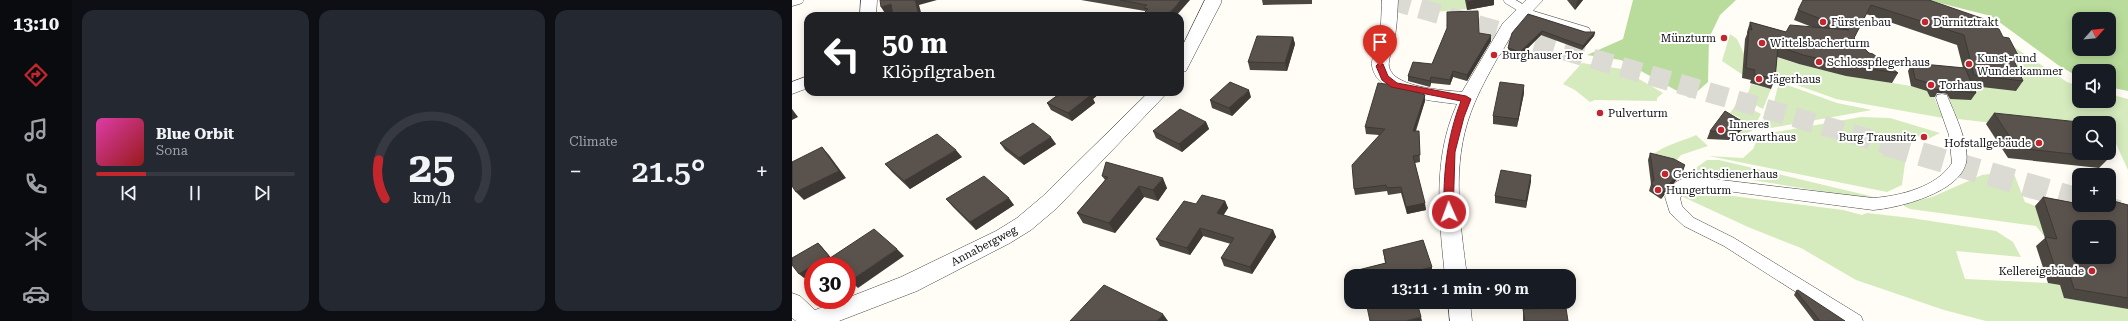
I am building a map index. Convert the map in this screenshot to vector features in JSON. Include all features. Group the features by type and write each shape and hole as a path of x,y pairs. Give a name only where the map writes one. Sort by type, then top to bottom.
{"street":[{"path":"868,12 869,0"},
{"path":"1184,59 1213,4 1213,0"},
{"path":"1390,0 1388,34 1380,66 1385,78 1389,82 1400,87 1466,99"},
{"path":"1455,269 1448,179 1450,152 1459,117 1466,99 1509,26 1529,5"},
{"path":"792,88 804,84"},
{"name":"Annabergweg","path":"812,321 909,284 1003,237 1024,224 1050,202 1155,96"},
{"path":"1855,321 1729,242 1689,222 1675,209 1672,201 1674,193 1683,183 1696,182 1873,204 1889,202 1924,192 1939,184 1958,167 1959,154 1956,135 1942,98"},
{"path":"792,303 812,321"},
{"path":"1459,309 1460,321"}],"lane":[{"path":"792,2 798,0"},
{"path":"1508,0 1515,6 1529,5 1552,21 1586,31"}],"green space":[{"path":"1422,0 1465,0 1468,9 1423,13"},
{"path":"1633,0 1736,0 1720,15 1709,38 1708,82 1690,98 1621,60 1587,55 1623,39"},
{"path":"1928,0 2128,0 2128,91 2116,88 2116,64 2072,64 2072,73 2058,65 1991,16"},
{"path":"1730,34 1737,39 1747,60 1743,75 1722,61"},
{"path":"2002,39 2067,82 2072,84 2072,108 2116,108 2116,96 2128,99 2128,170 2116,144 2116,116 2072,116 2072,132 1958,119 1949,99 1952,99"},
{"path":"1773,56 1811,67 1926,89 1934,97 1943,118 1836,99 1755,70"},
{"path":"1582,63 1622,69 1663,93 1657,98 1657,101 1595,100 1590,102 1575,90 1563,84"},
{"path":"1779,82 1837,103 1872,110 1765,129 1761,125 1767,113 1770,114 1772,110"},
{"path":"1751,84 1771,89 1763,109 1742,98 1749,91"},
{"path":"1738,102 1761,114 1752,131 1729,140 1742,131 1733,125 1740,118 1730,113"},
{"path":"1861,117 1890,118 1940,133 1928,139 1909,134 1902,185 1887,192 1709,156 1743,158 1753,149 1759,135"},
{"path":"1696,135 1708,146 1681,155 1672,166 1652,155 1668,146"},
{"path":"1707,160 1719,160 1874,197 1856,197 1697,171 1697,167"},
{"path":"1998,173 2014,174 2025,202 2035,206 2072,241 2072,246 2044,236 2036,226 1910,209 1904,206 1904,204 1932,197 1982,175"},
{"path":"1683,193 1709,193 1843,210 1862,215 1867,213 1911,218 1996,231 2013,242 2021,257 1956,251 1965,279 2048,283 2060,285 2065,298 2128,309 2128,321 1986,321 1944,310 1856,280 1801,248 1748,227 1681,196"}],"building":[{"path":"880,0 915,0 918,12 892,12 891,4 881,7"},
{"path":"1120,0 1181,0 1170,12 1145,12 1148,9 1144,8 1147,5"},
{"path":"1467,0 1478,0 1467,2"},
{"path":"1803,0 1929,0 1984,19 1984,25 1999,29 2003,37 2009,38 2019,57 2012,56 2023,81 1974,75 1964,35 1871,5 1854,38 1869,53 1873,54 1898,73 1851,66 1803,55 1778,46 1775,79 1754,74 1755,70 1746,68 1749,29 1752,30 1750,22 1786,32 1790,25 1849,30 1798,10"},
{"path":"1478,11 1479,33 1491,35 1467,75 1453,71 1450,80 1431,77 1430,81 1408,76 1413,62 1432,64 1447,28 1447,12"},
{"path":"1528,14 1585,32 1595,32 1583,46 1542,31 1520,52 1508,48 1512,33"},
{"path":"1257,36 1293,37 1285,63 1248,62"},
{"path":"1912,63 1965,68 1976,93 1955,91 1952,86 1947,85 1942,86 1940,90 1935,89 1932,84 1915,79"},
{"path":"1230,82 1249,90 1229,108 1210,100"},
{"path":"1500,82 1524,85 1518,119 1493,116"},
{"path":"1378,83 1393,85 1425,95 1413,131 1419,131 1420,155 1413,156 1425,203 1406,207 1401,187 1387,188 1386,185 1354,189 1352,165 1385,129 1365,127"},
{"path":"1057,96 1090,96 1068,113 1047,103"},
{"path":"1180,109 1206,122 1179,144 1153,131"},
{"path":"1725,111 1745,123 1732,132 1710,131"},
{"path":"1994,113 2072,121 2072,154 2017,148"},
{"path":"1033,123 1051,137 1019,158 1000,143"},
{"path":"937,134 956,150 904,181 885,164"},
{"path":"822,147 839,171 796,192 792,186 792,162"},
{"name":"Gerichtsdienerhaus","path":"1650,153 1674,159 1685,165 1663,192 1651,184 1654,180"},
{"path":"1106,162 1163,178 1153,190 1139,186 1109,223 1077,213 1108,177 1102,176"},
{"path":"1501,170 1531,175 1526,201 1495,196"},
{"path":"984,176 1009,198 970,222 946,199"},
{"path":"1202,195 1225,201 1217,213 1273,230 1250,267 1221,258 1234,238 1200,228 1187,248 1156,239 1184,201 1196,204"},
{"path":"2043,197 2072,203 2072,212 2116,212 2116,202 2128,205 2128,298 2074,289 2070,276 2057,274 2045,237 2057,239"},
{"path":"874,229 897,249 856,277 856,257 832,257"},
{"path":"1423,240 1432,267 1424,269 1362,269 1386,263 1383,250"},
{"path":"818,243 829,256 804,257 804,271 799,274 792,265 792,258"},
{"path":"1104,285 1163,314 1157,321 1070,321"},
{"path":"1798,290 1845,321 1820,321 1796,291"},
{"path":"1367,309 1419,309 1421,317 1405,321 1370,321"},
{"path":"1523,309 1566,309 1568,321 1525,321"}],"tunnel":[{"path":"1391,0 1890,145"},
{"path":"1886,144 2072,198"},
{"path":"2116,211 2128,215"}],"place":[{"name":"Fürstenbau","path":"1823,22"},
{"name":"Dürnitztrakt","path":"1925,22"},
{"name":"Münzturm","path":"1724,38"},
{"name":"Wittelsbacherturm","path":"1762,43"},
{"name":"Burghauser Tor","path":"1494,55"},
{"name":"Schlosspflegerhaus","path":"1819,62"},
{"name":"Kunst- und Wunderkammer","path":"1969,64"},
{"name":"Jägerhaus","path":"1759,79"},
{"name":"Torhaus","path":"1931,85"},
{"name":"Pulverturm","path":"1600,113"},
{"name":"Inneres Torwarthaus","path":"1721,130"},
{"name":"Burg Trausnitz","path":"1924,137"},
{"name":"Hofstallgebäude","path":"2039,143"},
{"name":"Gerichtsdienerhaus","path":"1665,174"},
{"name":"Hungerturm","path":"1658,190"},
{"name":"Kellereigebäude","path":"2092,271"}],"route":[{"path":"1380,66 1385,78 1394,85 1420,92 1466,99 1459,117 1450,152 1448,179 1449,212"}]}
